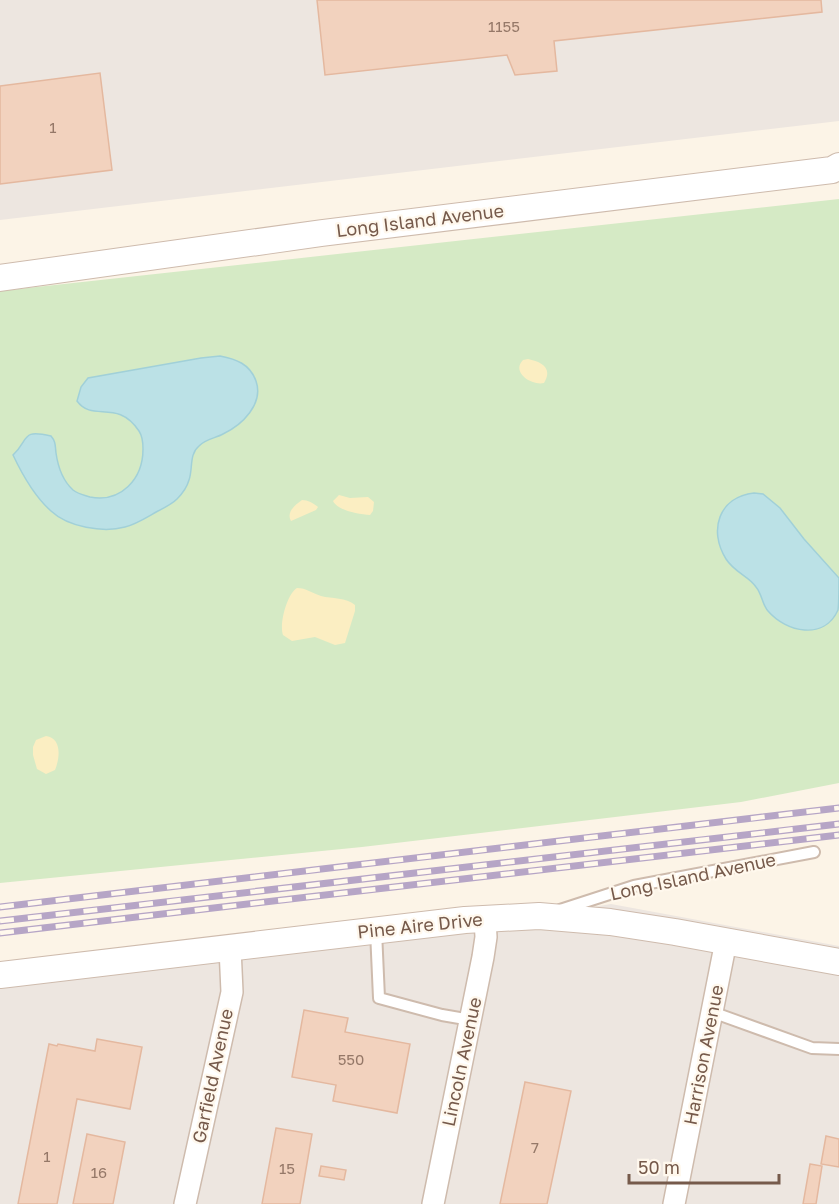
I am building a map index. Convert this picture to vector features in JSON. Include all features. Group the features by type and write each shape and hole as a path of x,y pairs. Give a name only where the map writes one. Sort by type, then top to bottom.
{"street":[{"name":"Long Island Avenue","path":"0,278 322,233 832,170 839,166"},
{"name":"Pine Aire Drive","path":"0,975 484,919 539,916 609,922 726,940 839,962"},
{"name":"Lincoln Avenue","path":"433,1204 485,948 484,919"},
{"name":"Harrison Avenue","path":"674,1204 726,940"},
{"name":"Garfield Avenue","path":"185,1204 232,992 230,948"}],"lane":[{"name":"Long Island Avenue","path":"539,916 634,886 814,852"},
{"path":"375,931 379,998 442,1015 471,1020"},
{"path":"712,1012 812,1048 839,1049"}],"shaded area":[{"path":"0,0 839,0 839,121 0,220"},
{"path":"611,904 839,946 839,1204 0,1204 0,975 539,916"}],"green space":[{"path":"839,199 839,783 741,802 362,847 0,883 0,291"}],"sand":[{"path":"528,359 545,366 547,373 544,383 528,380 521,373 520,365 523,360"},
{"path":"339,495 350,498 368,497 374,502 373,511 370,515 344,510 333,501"},
{"path":"302,500 318,507 291,521 290,512"},
{"path":"297,588 355,605 345,643 335,645 315,637 292,641 283,635 282,624 285,610 290,596"},
{"path":"46,736 55,740 59,754 55,770 46,774 37,769 33,747 36,740"}],"water":[{"path":"220,356 237,361 250,370 256,381 257,398 250,413 237,425 204,442 196,449 192,457 188,483 173,503 129,526 116,529 96,529 76,525 58,517 34,492 13,455 27,437 34,434 51,436 55,442 63,478 73,490 83,495 101,498 120,492 128,486 139,470 142,460 142,440 139,431 131,421 122,415 90,410 77,401 81,387 88,378"},
{"path":"754,493 763,494 780,508 839,578 838,610 832,620 824,626 804,630 794,628 776,618 766,608 753,583 726,559 718,537 720,517 732,501"}],"building":[{"path":"317,0 821,0 822,12 554,41 557,71 515,75 507,55 325,75"},
{"path":"100,73 112,170 0,184 0,86"},
{"path":"304,1010 348,1018 345,1032 410,1044 397,1113 333,1101 336,1085 292,1077"},
{"path":"97,1039 142,1047 130,1109 77,1099 57,1204 18,1204 49,1044 95,1051"},
{"path":"525,1082 571,1091 547,1204 500,1204"},
{"path":"276,1128 312,1134 300,1204 262,1204"},
{"path":"87,1134 125,1142 113,1204 73,1204"},
{"path":"826,1136 839,1139 839,1167 821,1164"},
{"path":"810,1164 822,1166 816,1204 803,1204"},
{"path":"321,1166 346,1170 344,1180 319,1176"}],"railway":[{"path":"0,907 839,808"},
{"path":"0,921 839,824"},
{"path":"0,933 839,835"}]}
